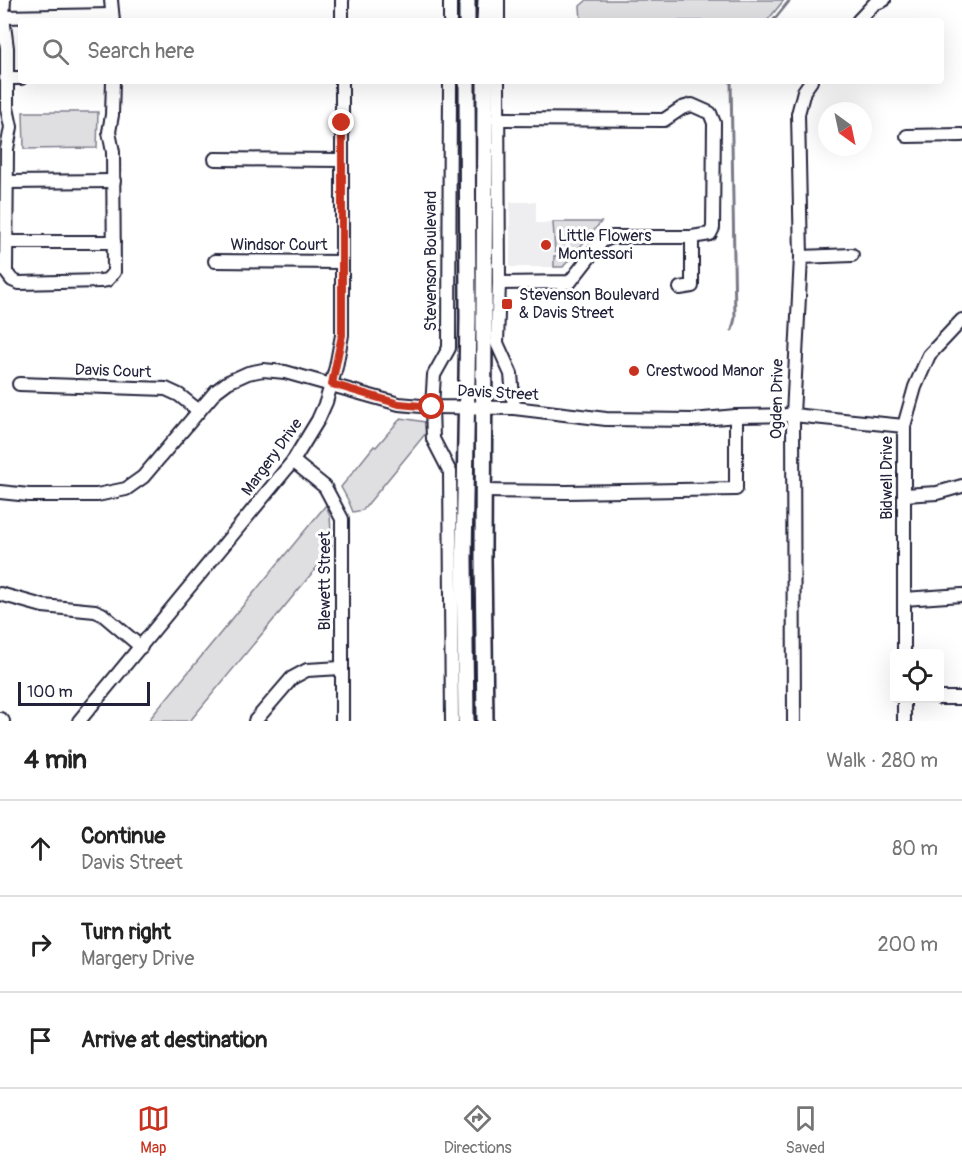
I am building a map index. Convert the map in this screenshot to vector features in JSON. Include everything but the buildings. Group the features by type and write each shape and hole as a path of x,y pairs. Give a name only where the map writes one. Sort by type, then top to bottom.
{"main road":[{"path":"466,0 467,18"},
{"path":"485,18 486,0"},
{"path":"466,721 464,559 467,84"},
{"path":"485,84 483,490 485,721"}],"street":[{"path":"4,0 7,108 10,127 7,149 6,272 12,280 19,283 107,280 114,272 113,152 109,132 113,84"},
{"path":"3,17 112,18 111,0"},
{"path":"342,0 342,18"},
{"path":"450,0 450,18"},
{"path":"498,0 498,18"},
{"path":"861,18 870,8 884,0"},
{"path":"6,78 18,78"},
{"name":"Margery Drive","path":"79,721 293,461 318,420 332,384 342,335 342,84"},
{"name":"Stevenson Boulevard","path":"450,84 449,348 434,375 432,407 433,439 450,472 452,721"},
{"path":"498,84 497,343 511,374 514,408"},
{"name":"Ogden Drive","path":"794,721 793,415 801,257 798,114 804,91 809,84"},
{"path":"497,119 664,120 682,108 692,105 710,113 714,123 713,228 710,234 692,237 612,237 602,241 570,282 499,283"},
{"path":"907,136 962,135"},
{"path":"214,159 342,160"},
{"path":"8,182 114,181"},
{"path":"680,288 692,286 692,237"},
{"path":"7,242 114,242"},
{"path":"801,257 852,255"},
{"name":"Windsor Court","path":"215,261 342,261"},
{"name":"Bidwell Drive","path":"904,649 904,426 915,387 929,355 962,320"},
{"name":"Davis Street","path":"0,494 97,495 126,489 143,477 216,391 228,382 248,373 263,370 285,372 399,404 432,407 514,408 606,419 693,420 736,416 793,415 904,426"},
{"name":"Davis Court","path":"19,384 166,389 179,395 199,411"},
{"path":"483,490 567,492 736,489 736,416"},
{"name":"Blewett Street","path":"293,461 325,487 342,519 342,721"},
{"path":"904,495 937,493 962,486"},
{"path":"0,594 43,606 95,611 102,614 141,647"},
{"path":"904,599 962,595"},
{"path":"255,721 292,678 307,670 341,668"},
{"path":"944,698 962,698"},
{"path":"904,703 904,721"}],"shaded area":[{"path":"587,0 784,0 769,18 581,18 580,6"},
{"path":"23,112 98,112 97,148 24,149"},
{"name":"Little Flowers Montessori","path":"510,202 536,202 536,223 601,222 563,267 510,267"},
{"path":"553,222 601,222 563,267 554,267 554,256 559,256 559,252 555,252"},
{"path":"401,418 425,422 426,433 363,510 353,512 341,487 374,446 376,447"},
{"path":"326,505 330,516 332,549 190,721 148,721"}],"waterway":[{"path":"775,18 790,0"},
{"path":"731,84 735,318 732,330"}],"place":[{"name":"Little Flowers Montessori","path":"546,245"},
{"name":"Stevenson Boulevard & Davis Street","path":"507,304"},
{"name":"Crestwood Manor","path":"634,371"}],"route":[{"path":"342,123 343,320 332,384 399,404 432,407"}]}
